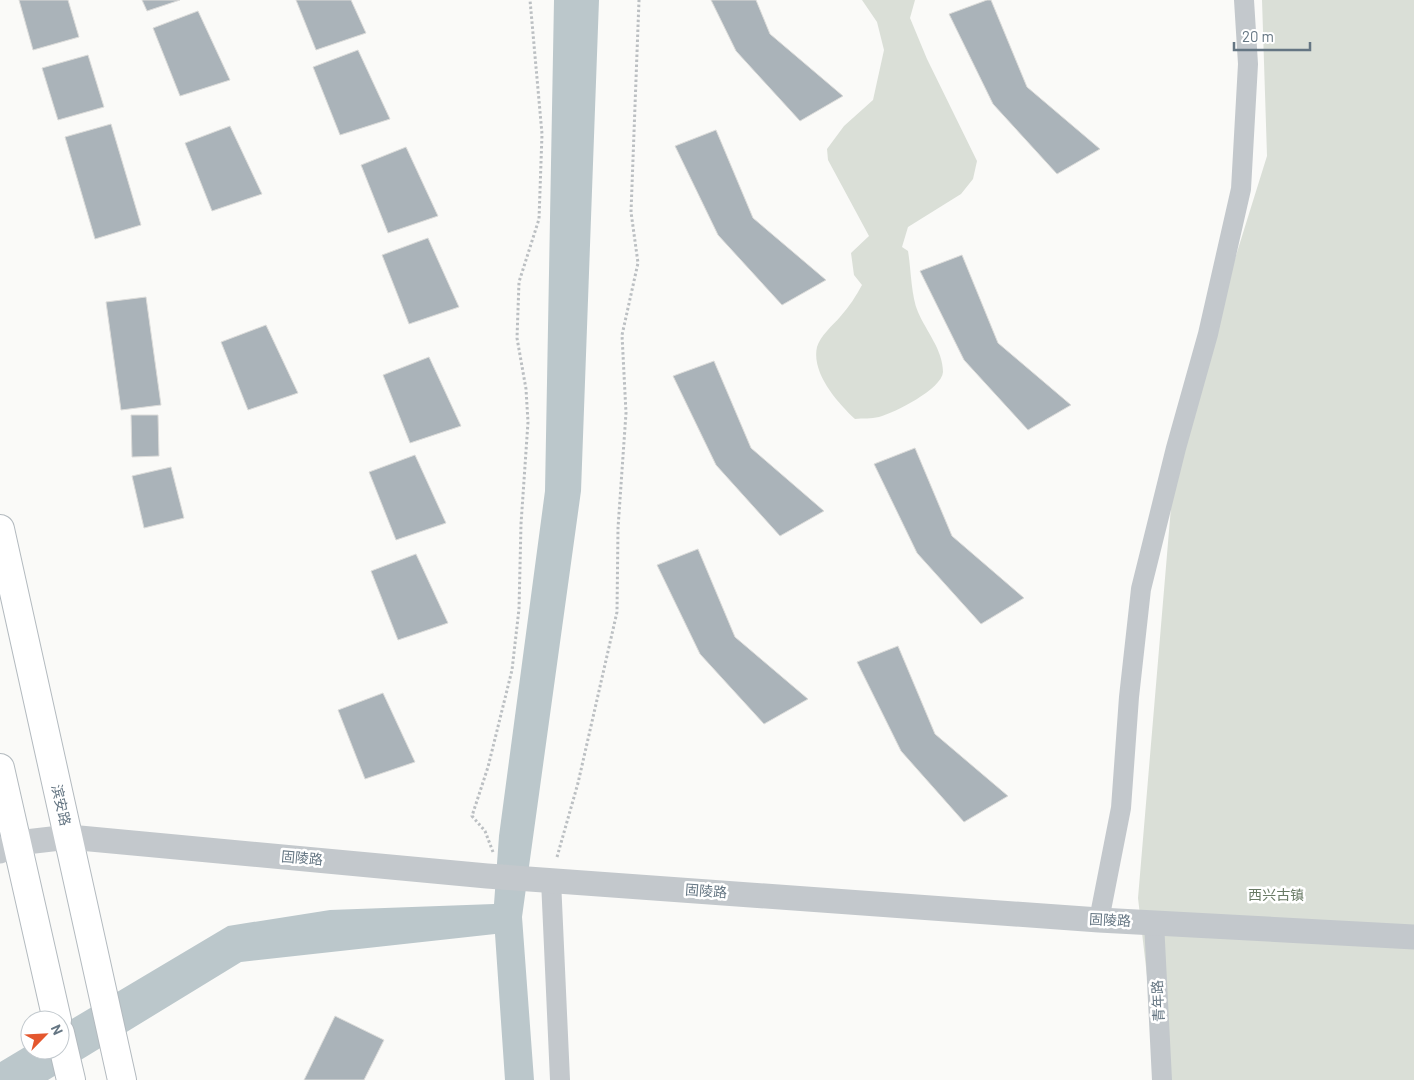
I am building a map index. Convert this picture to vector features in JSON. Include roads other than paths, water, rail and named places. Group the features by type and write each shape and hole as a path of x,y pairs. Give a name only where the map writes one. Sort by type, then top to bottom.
{"main road":[{"name":"滨安路","path":"0,529 122,1080"},
{"path":"0,768 9,847 54,1010"},
{"path":"66,1060 70,1080"}],"street":[{"path":"1099,920 1121,808 1129,697 1142,589 1176,448 1208,334 1241,188 1248,64 1244,0"},
{"name":"固陵路","path":"9,847 68,837 487,876 1099,920 1414,937"},
{"path":"551,880 560,1080"},
{"name":"青年路","path":"1154,922 1162,1080"}],"park label":[{"name":"西兴古镇","path":"1276,895"}]}
